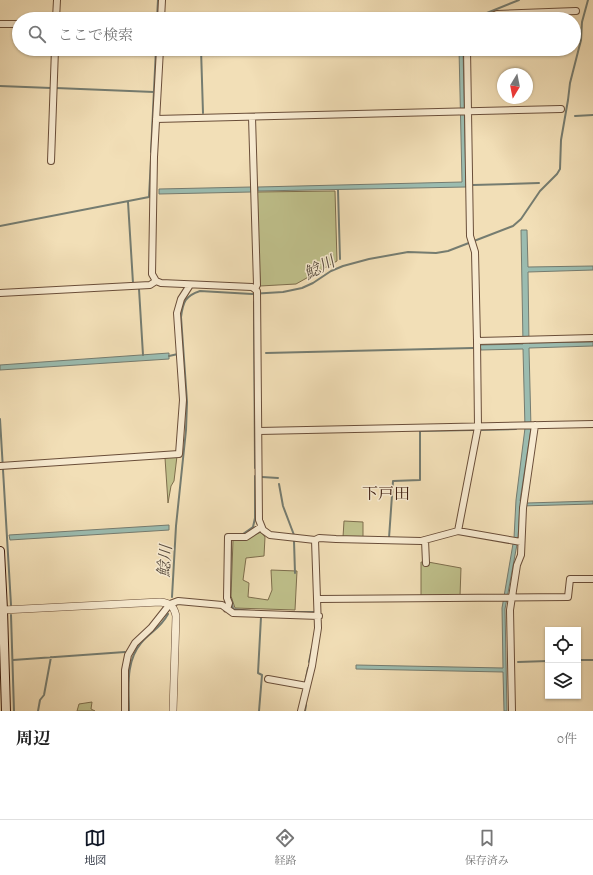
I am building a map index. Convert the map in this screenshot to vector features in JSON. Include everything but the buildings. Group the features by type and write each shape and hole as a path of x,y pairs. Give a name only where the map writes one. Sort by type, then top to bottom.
{"main road":[{"path":"0,551 3,686 6,711"}],"street":[{"path":"56,12 57,0"},
{"path":"161,12 162,0"},
{"path":"550,12 576,11"},
{"path":"0,24 12,24"},
{"path":"52,161 55,56"},
{"path":"160,56 156,119 152,274 156,281 161,283 252,288 256,290"},
{"path":"458,530 478,427 474,248 470,238 467,56"},
{"path":"156,119 561,109"},
{"path":"252,117 257,285 259,520 261,527 270,535 315,540 319,538 421,541 458,530 521,542"},
{"path":"0,293 150,285 156,281"},
{"path":"2,466 179,454 183,400 177,313 181,299 190,285"},
{"path":"477,342 593,338"},
{"path":"259,431 593,424"},
{"path":"512,711 510,610 517,565 521,555 523,508 534,425"},
{"path":"227,608 229,603 227,598 228,537 246,537 261,527"},
{"path":"301,711 318,628 319,616 315,540"},
{"path":"425,540 426,563"},
{"path":"318,599 568,598 570,579 593,579"},
{"path":"125,711 125,670 128,655 136,643 151,628 170,604 178,601 222,605 234,614 319,616"},
{"path":"2,610 160,602 170,604 174,607 176,616 173,711"},
{"path":"268,679 307,686"}],"green space":[{"path":"335,191 337,261 296,284 260,286 257,192"},
{"path":"177,456 174,481 171,486 168,503 165,458"},
{"path":"344,521 363,522 363,538 343,537"},
{"path":"261,532 265,537 264,556 246,558 243,580 249,583 248,597 268,600 272,590 271,570 297,571 295,610 235,608 231,596 233,540 246,539"},
{"path":"421,562 461,568 460,596 421,596"},
{"path":"92,702 91,709 95,711 77,711 79,704"}],"water":[{"path":"459,56 463,56 466,187 258,191 258,187 462,182"},
{"path":"251,187 251,192 159,194 159,189"},
{"path":"521,230 527,230 528,267 593,266 593,270 528,272 529,343 593,342 593,346 529,348 531,428 520,501 527,503 593,501 593,504 520,506 518,539 505,609 507,711 504,711 503,672 356,669 356,665 503,668 502,608 514,538 516,500 525,428 523,349 481,350 480,345 523,344"},
{"path":"169,353 169,359 0,370 0,365"},
{"path":"169,525 169,530 10,540 9,535"}],"waterway":[{"path":"157,12 158,0"},
{"path":"489,12 519,0"},
{"name":"鯰川","path":"581,40 582,22 588,0"},
{"path":"151,152 156,56"},
{"path":"201,56 203,113"},
{"name":"鯰川","path":"172,597 176,526 186,430 187,402 181,317 184,304 188,297 200,291 252,294 283,292 302,288 313,283 331,271 343,266 369,259 408,252 436,253 448,251 513,226 521,219 540,191 560,169 561,140 570,83 577,56"},
{"path":"0,86 51,88"},
{"path":"56,88 154,92"},
{"path":"575,116 593,115"},
{"path":"0,226 149,197 151,159"},
{"path":"473,185 539,183"},
{"path":"338,190 340,259"},
{"path":"128,202 133,283"},
{"path":"139,289 143,355"},
{"path":"254,302 255,468"},
{"path":"266,353 473,348"},
{"path":"169,356 178,354"},
{"path":"0,419 11,605"},
{"path":"481,430 516,429"},
{"path":"389,538 393,481 420,480 420,431 473,430"},
{"path":"243,534 253,527 255,518 255,476"},
{"path":"262,477 278,478"},
{"path":"279,484 283,506 294,535"},
{"path":"231,541 230,598 233,609 251,611"},
{"path":"294,541 295,573"},
{"path":"276,612 314,612"},
{"name":"鯰川","path":"129,711 129,676 132,658 141,643 159,627 168,614"},
{"path":"11,615 14,711"},
{"path":"259,711 262,675 258,673 261,617"},
{"path":"309,662 312,648"},
{"path":"13,660 125,652"},
{"path":"38,711 40,700 44,695 51,657"},
{"path":"581,660 593,660"},
{"path":"518,662 545,661"},
{"path":"305,683 308,668"},
{"path":"305,711 306,705"}],"district":[{"name":"下戸田","path":"386,493"}]}
